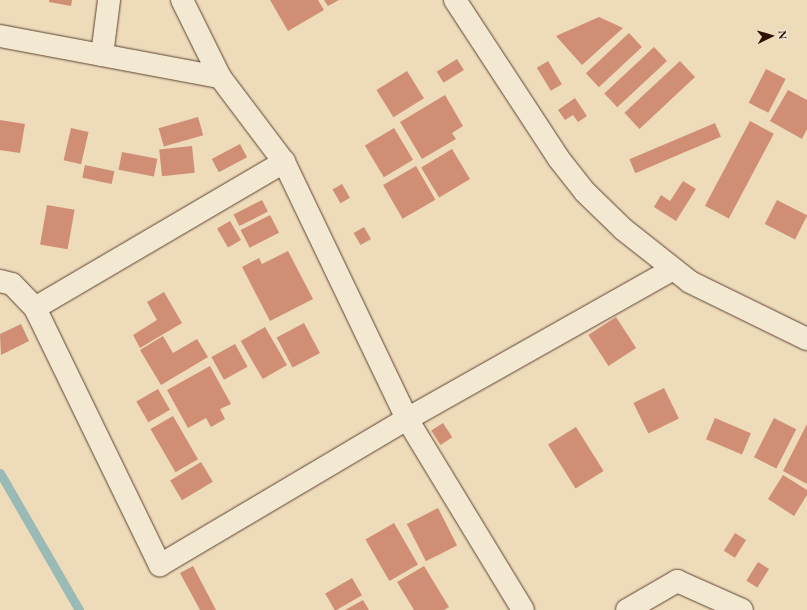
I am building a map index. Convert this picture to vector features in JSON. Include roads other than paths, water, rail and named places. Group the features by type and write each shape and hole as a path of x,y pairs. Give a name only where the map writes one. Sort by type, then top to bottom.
{"street":[{"path":"102,55 109,0"},
{"path":"182,0 220,77 284,162 407,419 523,610"},
{"path":"456,0 559,160 585,192 623,229 690,282 807,339"},
{"path":"0,36 220,77"},
{"path":"35,308 284,162"},
{"path":"0,281 12,284 35,308 160,565 407,419 673,269"},
{"path":"626,610 677,580 742,610"}],"waterway":[{"path":"0,473 79,610"}]}
